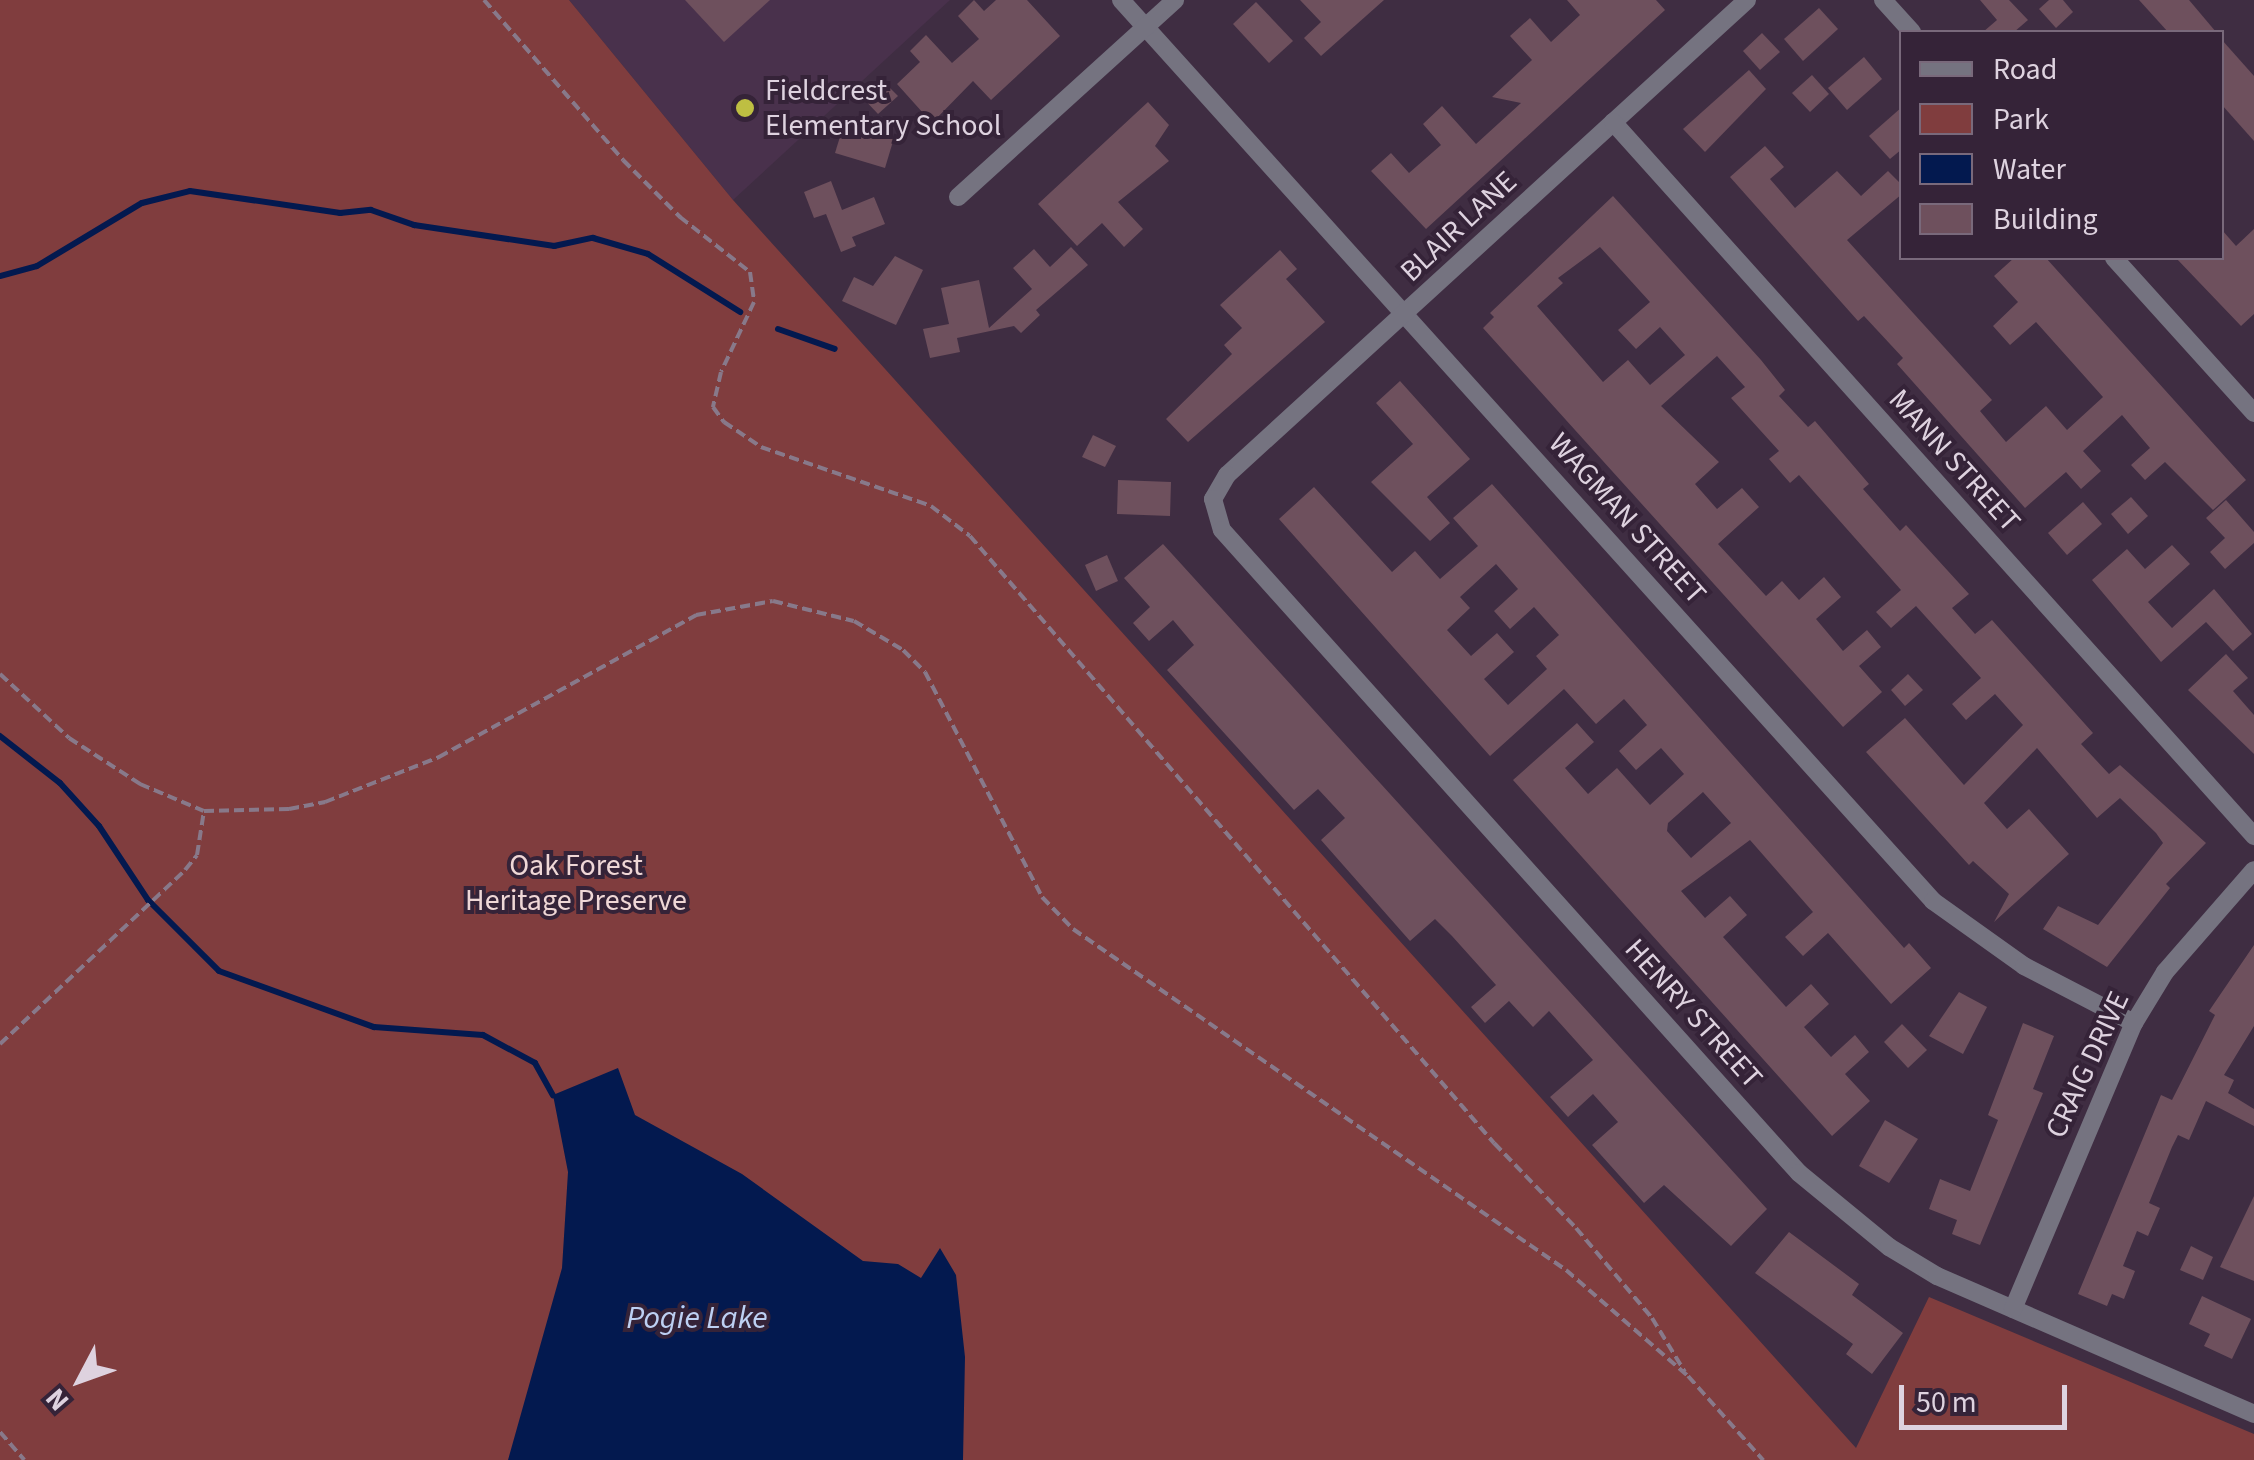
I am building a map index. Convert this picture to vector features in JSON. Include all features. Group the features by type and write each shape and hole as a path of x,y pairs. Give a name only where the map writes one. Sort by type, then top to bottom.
{"street":[{"name":"WAGMAN STREET","path":"1122,0 1933,902 2024,966 2134,1023"},
{"path":"958,197 1175,0"},
{"name":"BLAIR LANE","path":"1214,499 1228,475 1747,0"},
{"path":"1883,0 1910,30"},
{"name":"MANN STREET","path":"1613,122 2254,836"},
{"path":"2116,260 2254,413"},
{"name":"HENRY STREET","path":"1214,499 1222,530 1800,1173 1889,1247 2013,1309 2254,1414"},
{"name":"CRAIG DRIVE","path":"2013,1309 2134,1023 2165,972 2254,870"}],"path":[{"path":"484,0 622,160 680,217 750,272 754,302 721,372 713,407 724,422 762,448 931,506 970,536 1494,1143 1576,1228 1652,1318 1688,1376"},
{"path":"0,674 100,762 204,810 290,809 378,782 439,757 615,654 696,615 774,601 854,621 904,650 925,672 1042,898 1072,929 1566,1270 1688,1376 1763,1460"},
{"path":"0,1044 197,855 204,810"},
{"path":"0,1432 24,1460"}],"shaded area":[{"name":"Fieldcrest Elementary School","path":"569,0 950,0 733,200"}],"green space":[{"name":"Oak Forest Heritage Preserve","path":"0,0 569,0 733,200 1856,1448 1929,1297 2254,1434 2254,1460 0,1460"}],"water":[{"name":"Pogie Lake","path":"618,1068 635,1115 742,1174 863,1261 898,1264 921,1278 940,1248 956,1275 965,1357 963,1460 508,1460 562,1268 568,1172 553,1095"}],"building":[{"name":"Fieldcrest Elementary School","path":"685,0 770,0 724,42"},
{"path":"974,0 984,11 996,0 1027,0 1060,36 991,100 973,81 932,123 897,84 920,62 910,51 926,35 952,63 979,39 958,16"},
{"path":"1300,0 1384,0 1321,56 1304,38 1321,22"},
{"path":"1567,0 1656,0 1665,10 1426,229 1371,171 1391,153 1409,173 1441,145 1423,124 1442,106 1476,144 1521,103 1492,97 1532,60 1510,36 1530,18 1551,42 1580,15"},
{"path":"1980,0 2009,0 2028,20 2016,30 1985,30 1997,20"},
{"path":"2049,0 2063,0 2073,12 2056,28 2039,9"},
{"path":"2139,0 2189,0 2214,30 2166,30"},
{"path":"1256,2 1293,41 1269,63 1233,24"},
{"path":"1819,8 1838,29 1803,61 1784,39"},
{"path":"1762,33 1780,52 1760,70 1743,51"},
{"path":"2224,42 2254,76 2254,141 2224,107"},
{"path":"1864,57 1882,79 1847,110 1828,88"},
{"path":"1749,70 1766,89 1705,152 1683,129"},
{"path":"1812,75 1829,94 1810,112 1792,93"},
{"path":"880,78 898,96 878,114 861,96"},
{"path":"1148,102 1169,125 1155,146 1169,161 1118,202 1143,229 1124,247 1102,223 1077,246 1038,204"},
{"path":"1899,110 1899,152 1890,159 1869,136"},
{"path":"846,117 894,138 885,168 835,153"},
{"path":"1765,146 1784,167 1770,179 1795,208 1837,171 1861,196 1888,171 1899,182 1899,197 1847,240 1992,400 1980,411 2006,442 2046,406 2067,430 2103,397 2036,322 2010,345 1993,326 2018,302 1994,276 2012,260 2048,260 2246,480 2213,510 2165,462 2145,480 2131,465 2150,448 2122,415 2083,451 2101,471 2081,489 2066,472 2025,508 1897,364 1903,358 1864,316 1858,321 1730,177"},
{"path":"831,181 842,210 874,197 885,224 852,237 856,246 841,252 826,214 814,218 804,192"},
{"path":"1613,196 1761,360 1785,390 1779,396 1808,427 1815,421 1869,484 1863,489 1900,531 1906,525 1969,594 1952,608 1975,634 1992,620 2093,733 2081,744 2109,774 2120,765 2206,843 2166,884 2170,888 2107,967 2043,929 2058,906 2098,925 2163,843 2120,798 2097,818 2037,748 1984,803 2007,829 2029,809 2069,854 1994,922 2009,894 1973,861 1969,865 1866,752 1905,718 1964,785 2023,725 1995,694 1966,720 1952,704 1981,678 1916,606 1891,628 1876,612 1901,590 1799,475 1790,483 1769,459 1779,451 1731,398 1745,387 1717,356 1661,406 1719,462 1695,484 1717,509 1742,488 1759,507 1718,544 1766,596 1782,581 1799,600 1824,577 1841,597 1816,619 1843,651 1867,630 1881,647 1859,666 1882,692 1843,727 1483,328 1494,317 1490,313","holes":["1600,247 1650,302 1618,330 1636,349 1660,327 1685,355 1650,385 1628,360 1603,382 1537,306 1563,283 1558,278"]},
{"path":"2254,229 2254,314 2241,326 2178,260 2224,260 2224,232 2236,246"},
{"path":"1071,247 1088,265 1036,310 1040,315 1021,333 1014,326 957,338 960,352 930,358 923,329 949,324 941,288 979,280 989,328 1032,289 1013,268 1034,249 1050,267"},
{"path":"1280,250 1297,269 1286,279 1325,322 1188,442 1166,419 1232,354 1224,345 1242,328 1220,305"},
{"path":"895,256 923,270 896,325 842,301 854,277 873,286"},
{"path":"1400,381 1470,459 1427,497 1450,523 1430,541 1371,482 1413,444 1376,403"},
{"path":"1093,435 1116,446 1105,467 1082,457"},
{"path":"1118,480 1171,482 1170,516 1117,514"},
{"path":"1492,484 1904,948 1909,943 1931,968 1891,1004 1828,933 1803,956 1785,937 1813,912 1750,840 1681,891 1705,918 1730,896 1747,915 1723,937 1786,1007 1811,984 1829,1004 1804,1027 1831,1057 1855,1035 1869,1052 1845,1074 1870,1101 1832,1136 1513,780 1577,723 1594,742 1565,768 1588,794 1617,768 1650,805 1684,774 1661,748 1636,770 1619,751 1647,725 1624,699 1596,724 1564,689 1490,756 1279,519 1314,487 1392,572 1415,551 1440,579 1478,546 1453,518","holes":["1496,564 1518,589 1494,611 1510,629 1534,607 1559,635 1536,656 1547,669 1508,705 1484,679 1514,652 1497,633 1471,656 1447,630 1470,608 1460,597","1703,792 1731,823 1691,858 1667,831 1668,823"]},
{"path":"2131,497 2148,516 2128,534 2111,514"},
{"path":"2226,500 2254,532 2254,543 2225,569 2210,552 2225,538 2206,518"},
{"path":"2083,502 2102,524 2067,555 2048,533"},
{"path":"1163,544 1767,1209 1731,1246 1664,1185 1644,1203 1592,1145 1618,1122 1593,1094 1568,1117 1550,1097 1593,1060 1549,1011 1533,1027 1509,1001 1485,1023 1471,1007 1496,985 1452,936 1435,919 1410,941 1321,840 1345,818 1318,789 1294,810 1167,670 1194,645 1173,620 1149,641 1133,623 1150,607 1124,578"},
{"path":"2172,545 2190,564 2148,602 2172,628 2214,589 2252,634 2233,651 2206,622 2161,662 2092,580 2127,549 2145,569"},
{"path":"1107,555 1118,581 1096,591 1085,565"},
{"path":"2226,654 2248,678 2233,691 2254,715 2254,754 2188,690"},
{"path":"1908,674 1923,690 1905,706 1891,690"},
{"path":"2254,945 2254,1026 2224,1075 2234,1080 2228,1093 2254,1109 2254,1126 2206,1101 2189,1140 2178,1135 2172,1147 2149,1203 2160,1208 2148,1236 2137,1231 2123,1266 2135,1271 2124,1299 2112,1294 2107,1306 2078,1294 2161,1095 2172,1100 2215,1015 2209,1011"},
{"path":"1959,992 1987,1007 1963,1054 1929,1036"},
{"path":"2023,1023 2054,1036 2033,1089 2043,1093 1980,1245 1952,1234 1957,1220 1929,1209 1940,1179 1970,1191 1998,1120 1988,1115"},
{"path":"1902,1024 1927,1050 1908,1068 1884,1042"},
{"path":"1885,1120 1918,1139 1889,1183 1859,1166"},
{"path":"2254,1196 2254,1281 2220,1267"},
{"path":"1789,1232 1859,1284 1852,1295 1903,1333 1872,1374 1846,1354 1853,1344 1755,1273"},
{"path":"2191,1246 2213,1257 2203,1280 2180,1270"},
{"path":"2202,1296 2251,1319 2232,1359 2204,1346 2210,1334 2189,1324"}],"waterway":[{"path":"0,276 37,266 142,203 190,191 340,213 371,210 414,225 554,246 593,238 648,254 740,312"},
{"path":"778,329 835,349"},
{"path":"0,736 60,783 99,826 148,900 219,971 374,1027 483,1035 535,1063 553,1095"}],"place":[{"name":"Fieldcrest Elementary School","path":"745,108"}]}
